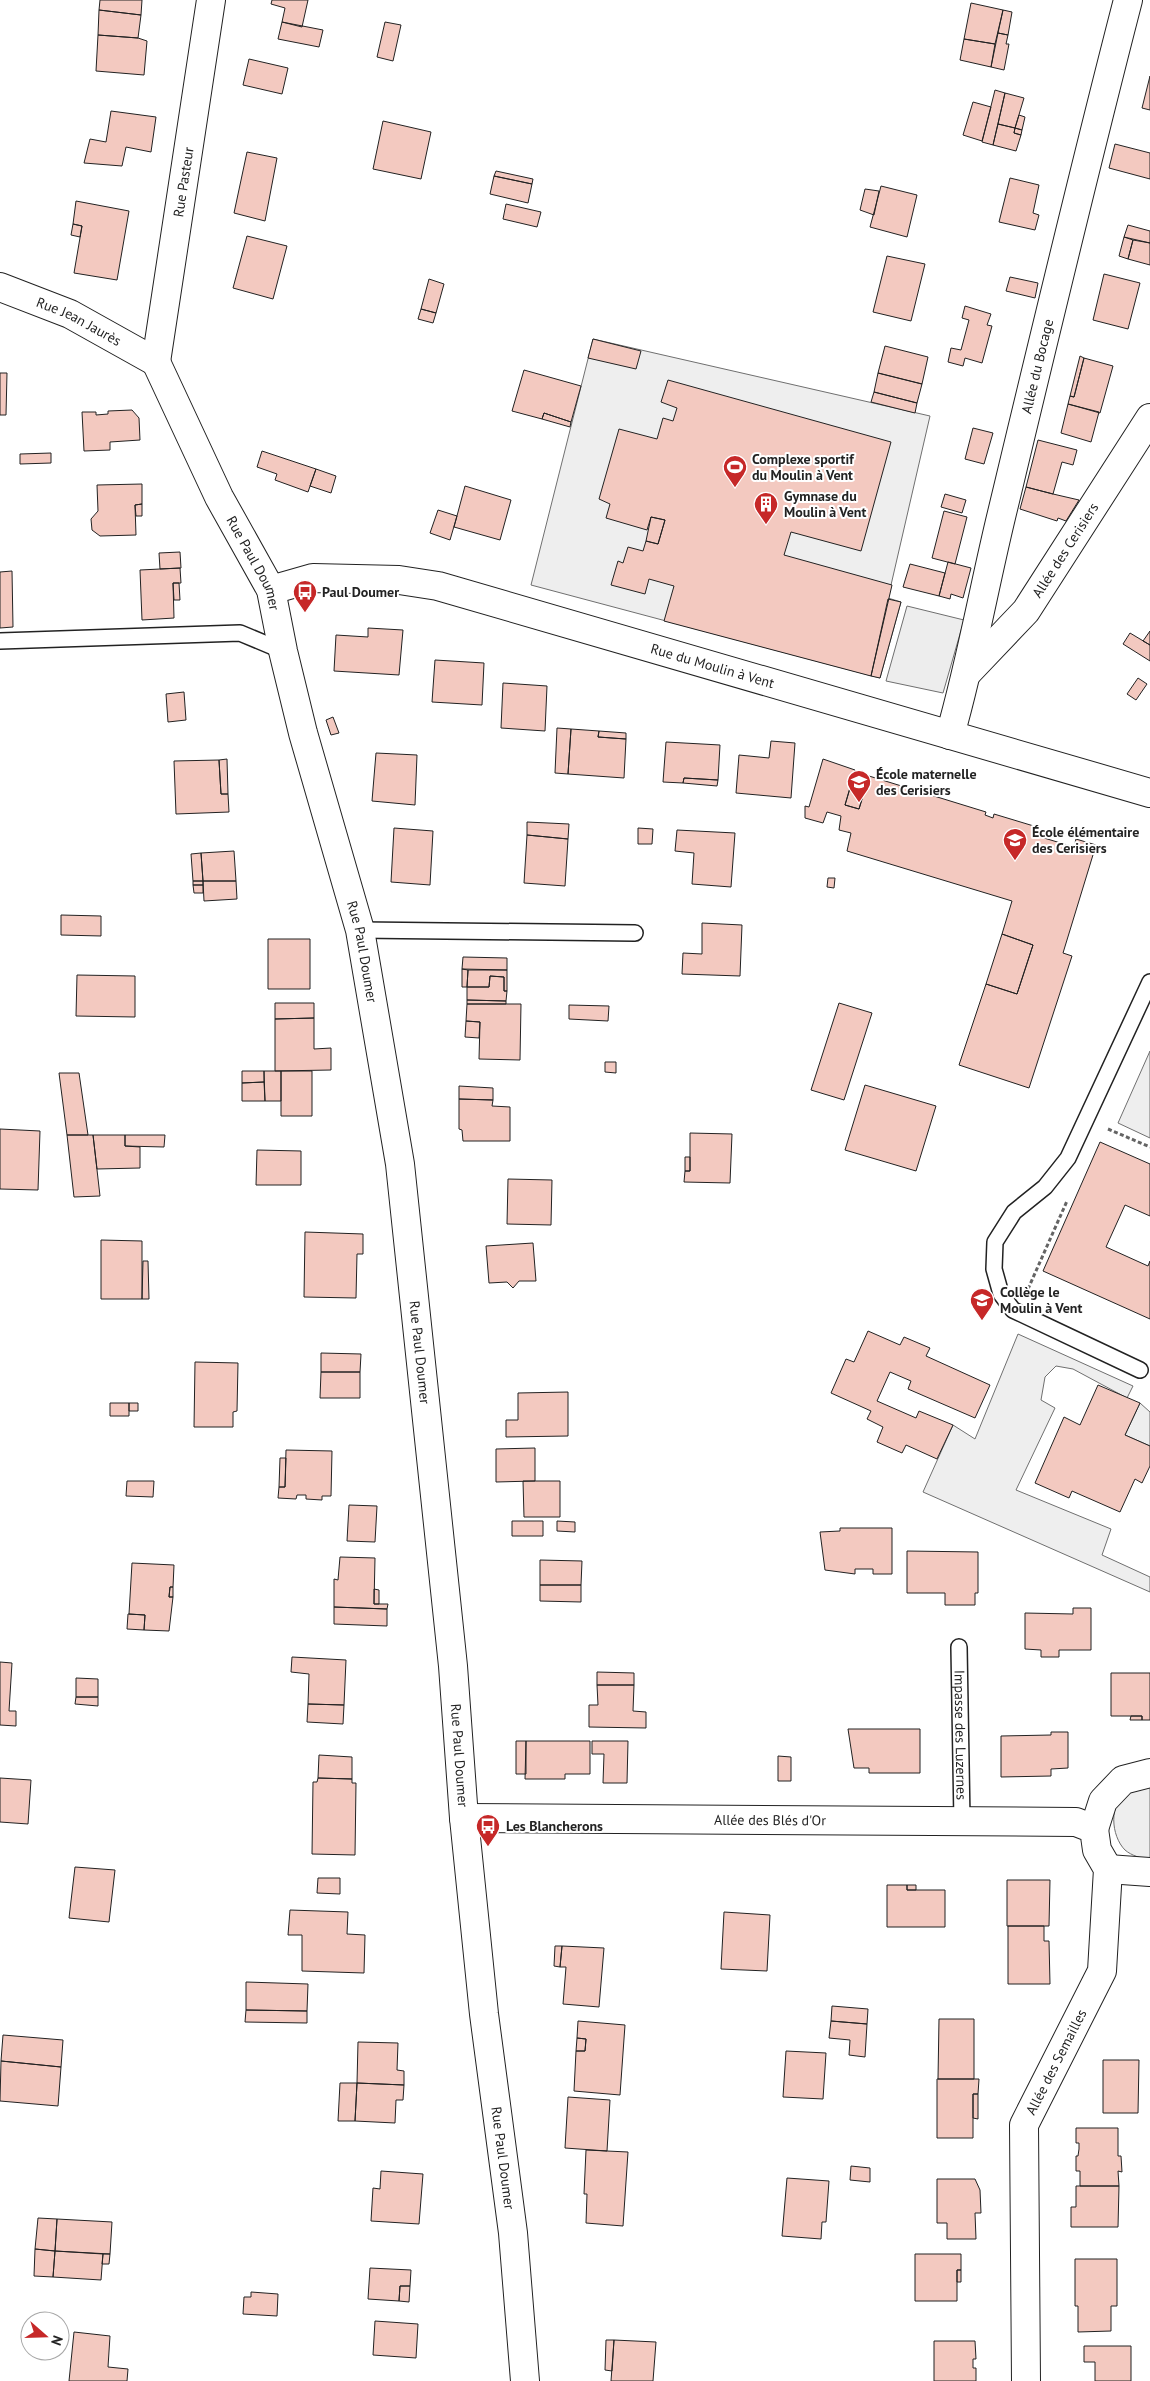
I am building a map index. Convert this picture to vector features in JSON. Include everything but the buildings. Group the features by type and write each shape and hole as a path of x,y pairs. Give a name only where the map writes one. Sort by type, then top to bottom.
{"street":[{"name":"Rue Pasteur","path":"156,362 211,0"},
{"name":"Allée du Bocage","path":"950,735 967,672 989,566 1092,139 1128,0"},
{"name":"Rue Jean Jaurès","path":"0,287 70,314 156,362"},
{"name":"Rue Paul Doumer","path":"156,362 219,498 271,590 283,651 303,733 360,930 400,1164 453,1666 464,1818 484,2014 513,2233 525,2381"},
{"name":"Allée des Cerisiers","path":"967,672 1026,611 1150,418"},
{"name":"Rue du Moulin à Vent","path":"271,590 313,578 398,580 438,586 950,735 1148,788"},
{"path":"1085,1825 1103,1801 1123,1780 1150,1773"},
{"name":"Allée des Blés d'Or","path":"464,1818 962,1821 1085,1825"},
{"name":"Allée des Semailles","path":"1026,2381 1024,2125 1102,1971 1108,1868 1085,1825"},
{"path":"1108,1868 1150,1872"}],"lane":[{"path":"0,641 240,633 283,651"},
{"path":"360,930 635,933"},
{"path":"1140,1370 1013,1310 1001,1294 994,1269 995,1242 1014,1212 1045,1187 1068,1158 1150,982"},
{"name":"Impasse des Luzernes","path":"959,1647 962,1821"}],"path":[{"path":"1100,1125 1150,1147"},
{"path":"1018,1312 1069,1196"}],"shaded area":[{"name":"Complexe sportif du Moulin à Vent","path":"593,339 930,416 888,598 901,602 880,678 531,585"},
{"path":"907,606 964,620 943,693 886,681"},
{"path":"1150,1051 1150,1138 1118,1123"},
{"path":"1018,1334 1133,1386 1127,1398 1073,1369 1056,1366 1045,1377 1041,1400 1055,1408 1016,1490 1111,1529 1102,1555 1150,1577 1150,1592 923,1492 953,1425 975,1439"},
{"path":"1140,1403 1150,1412 1150,1446 1125,1435"},
{"path":"1150,1784 1150,1860 1140,1858 1125,1850 1117,1837 1114,1820 1117,1803 1122,1796 1130,1790"}],"place":[{"name":"Complexe sportif du Moulin à Vent","path":"735,488"},
{"name":"Gymnase du Moulin à Vent","path":"766,525"},
{"name":"Paul Doumer","path":"305,613"},
{"name":"École maternelle des Cerisiers","path":"859,803"},
{"name":"École élémentaire des Cerisiers","path":"1015,861"},
{"name":"Collège le Moulin à Vent","path":"982,1321"},
{"name":"Les Blancherons","path":"488,1847"}]}
